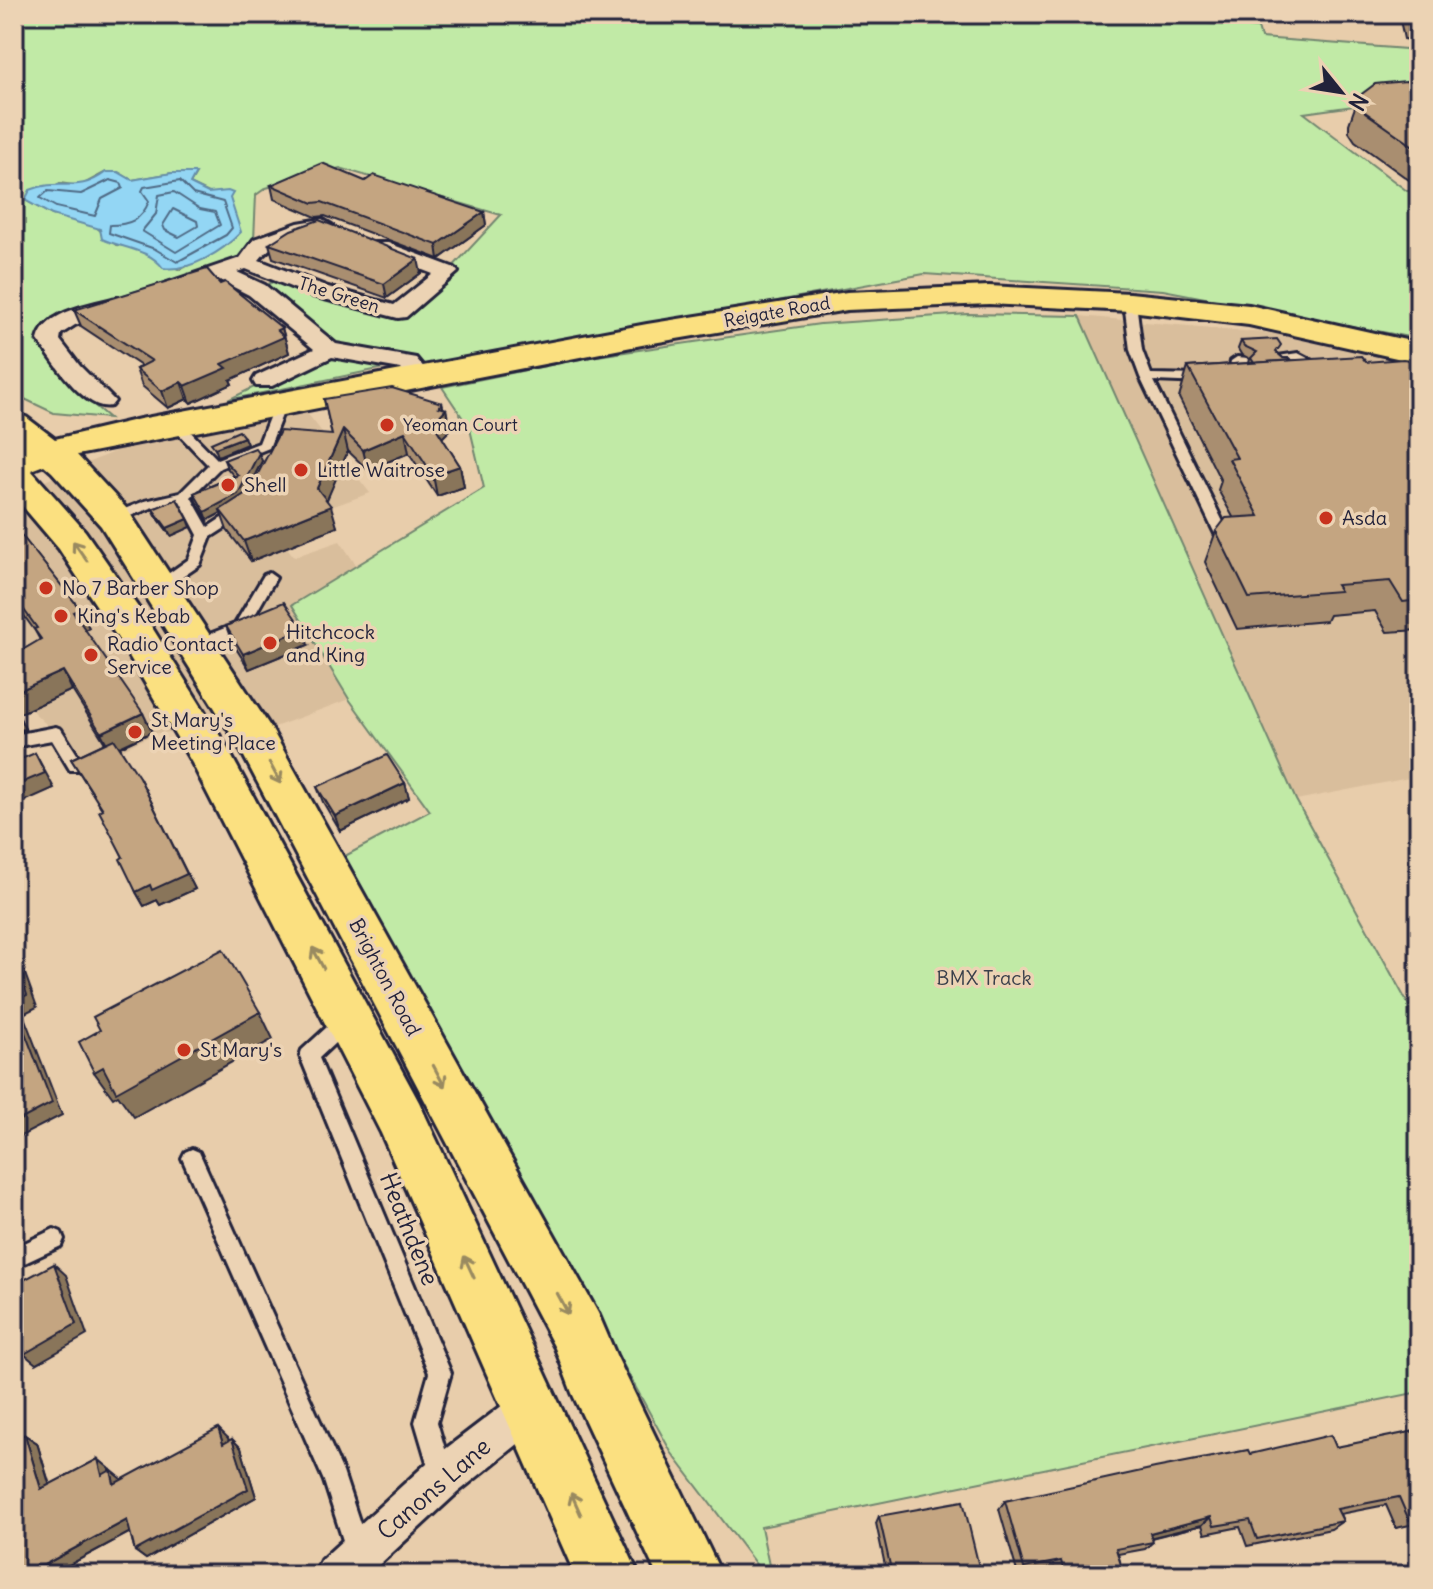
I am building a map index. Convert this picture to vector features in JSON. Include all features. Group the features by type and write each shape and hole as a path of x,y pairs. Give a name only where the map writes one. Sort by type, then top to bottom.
{"highway":[{"name":"Reigate Road","path":"140,430 176,424 272,393 847,301 1002,295 1130,302 1249,315 1419,353"},
{"path":"14,409 64,422 140,430"},
{"name":"Brighton Road","path":"14,424 49,451 100,501 160,586 256,739 578,1333 593,1372 690,1575"},
{"path":"140,430 49,451 17,472 72,540 139,639 210,756 350,1017 401,1119 534,1406 607,1575"},
{"path":"100,501 94,456 112,443 140,430"},
{"path":"534,1406 593,1372"}],"street":[{"path":"103,401 72,371 49,340 51,331 67,320 222,273 247,262 261,243 305,227 324,225 337,230"},
{"name":"The Green","path":"247,262 280,278 360,305 398,312 448,272 364,240"},
{"name":"The Green","path":"222,273 257,290 329,350"},
{"name":"The Green","path":"257,290 280,278"},
{"path":"272,393 329,350 414,370 398,312"},
{"name":"Canons Lane","path":"347,1566 442,1478 534,1406"}],"lane":[{"path":"1130,302 1136,350 1146,377 1223,536"},
{"path":"1282,359 1298,357 1335,379 1307,381"},
{"path":"1233,382 1237,361 1245,361"},
{"path":"1146,377 1249,384"},
{"path":"272,393 264,445 272,459"},
{"path":"176,424 215,465"},
{"path":"100,501 184,496 215,465 264,445"},
{"path":"160,586 195,562 205,535 248,507 254,495"},
{"path":"184,496 205,535"},
{"path":"197,645 240,628 269,578"},
{"path":"14,741 56,733 76,766"},
{"name":"Heathdene","path":"350,1017 309,1056 440,1373 426,1422 442,1478"},
{"path":"192,1158 335,1480 347,1566"},
{"path":"14,1258 54,1239"}],"shaded area":[{"path":"1080,316 1296,336 1419,367 1419,776 1296,800"},
{"path":"307,413 370,493 273,528 294,557 340,541 356,565 292,605 349,699 272,728 156,733 89,766 14,693 14,494 118,450 170,436"}],"green space":[{"path":"14,14 1115,14 1258,28 1261,38 1419,50 1419,97 1304,113 1407,191 1419,190 1419,339 1163,290 924,274 425,366 408,363 228,400 329,350 257,290 280,278 398,312 448,272 501,215 340,168 266,188 256,195 254,240 234,261 52,317 35,341 80,393 109,418 54,413 14,394","holes":["106,172 118,172 132,180 172,173 196,174 190,184 209,193 218,193 231,242 180,270 129,246 116,245 94,225 52,215 25,200 60,183 80,186"]},
{"name":"BMX Track","path":"968,314 1080,316 1296,800 1419,1024 1419,1392 761,1527 771,1575 764,1575 671,1452 345,856 430,811 349,699 292,605 484,488 470,429 442,387 590,357 820,324"}],"water":[{"path":"106,172 118,172 132,180 172,173 196,173 190,184 208,193 233,193 230,198 241,232 205,259 184,267 163,268 143,253 102,239 100,229 52,215 25,200 30,190 41,186 86,183"}],"building":[{"path":"1407,14 1419,14 1419,26 1409,25"},
{"path":"1419,83 1419,150 1365,112 1359,104 1359,96 1375,84"},
{"path":"322,163 365,181 374,175 484,212 437,245 322,202 313,203 271,185"},
{"path":"319,220 418,259 384,284 269,244 291,230"},
{"path":"207,269 220,284 225,282 282,328 277,330 284,337 222,364 227,368 185,386 181,382 162,391 136,369 152,361 74,310"},
{"path":"1277,339 1281,345 1276,352 1291,360 1254,363 1251,358 1257,352 1244,346 1241,341"},
{"name":"Asda","path":"1361,356 1366,362 1410,360 1419,371 1419,600 1403,602 1390,581 1336,585 1340,591 1249,598 1216,531 1226,518 1259,516 1229,459 1237,458 1188,367"},
{"path":"392,388 442,403 439,407 446,409 433,423 460,466 433,475 405,432 363,450 343,430 317,488 331,506 244,541 220,510 249,491 280,431 332,435 324,399"},
{"path":"239,431 244,437 215,448 211,443"},
{"path":"255,448 259,453 238,494 205,512 194,493 238,475 224,460"},
{"path":"177,499 188,519 167,528 153,509"},
{"path":"14,526 80,609 73,612 143,713 101,733 63,671 14,693 14,655 41,639 34,629 37,628 14,596"},
{"path":"284,602 303,629 243,654 226,626"},
{"path":"114,739 139,777 187,874 152,890 150,885 136,892 120,859 123,857 99,811 103,809 71,759"},
{"path":"35,753 45,773 14,786 14,762"},
{"path":"387,755 405,783 335,816 317,787"},
{"path":"223,949 260,1012 116,1092 103,1067 94,1072 79,1042 100,1030 93,1017"},
{"path":"14,956 27,995 14,1001"},
{"path":"14,1004 52,1103 14,1123"},
{"path":"54,1264 76,1324 24,1354 20,1340 14,1344 14,1285"},
{"path":"218,1428 223,1444 232,1439 248,1489 135,1551 127,1520 44,1565 14,1570 14,1495 18,1494 21,1435 25,1435 41,1489 98,1459 102,1475 111,1470 114,1484"},
{"path":"1415,1431 1419,1440 1419,1518 1409,1520 1399,1497 1337,1509 1343,1521 1257,1539 1250,1520 1214,1526 1211,1517 1150,1533 1153,1542 1116,1549 1122,1568 1092,1575 1065,1575 1061,1561 1024,1568 1005,1501 1155,1468 1248,1450 1250,1454 1331,1435 1336,1447"},
{"path":"963,1501 981,1575 956,1575 955,1572 917,1575 916,1570 892,1574 879,1516"}],"place":[{"name":"Yeoman Court","path":"387,425"},
{"name":"Little Waitrose","path":"301,470"},
{"name":"Shell","path":"228,485"},
{"name":"Asda","path":"1326,518"},
{"name":"No 7 Barber Shop","path":"46,588"},
{"name":"King's Kebab","path":"61,616"},
{"name":"Hitchcock and King","path":"270,643"},
{"name":"Radio Contact Service","path":"91,655"},
{"name":"St Mary's Meeting Place","path":"135,732"},
{"name":"St Mary's","path":"184,1050"}]}
